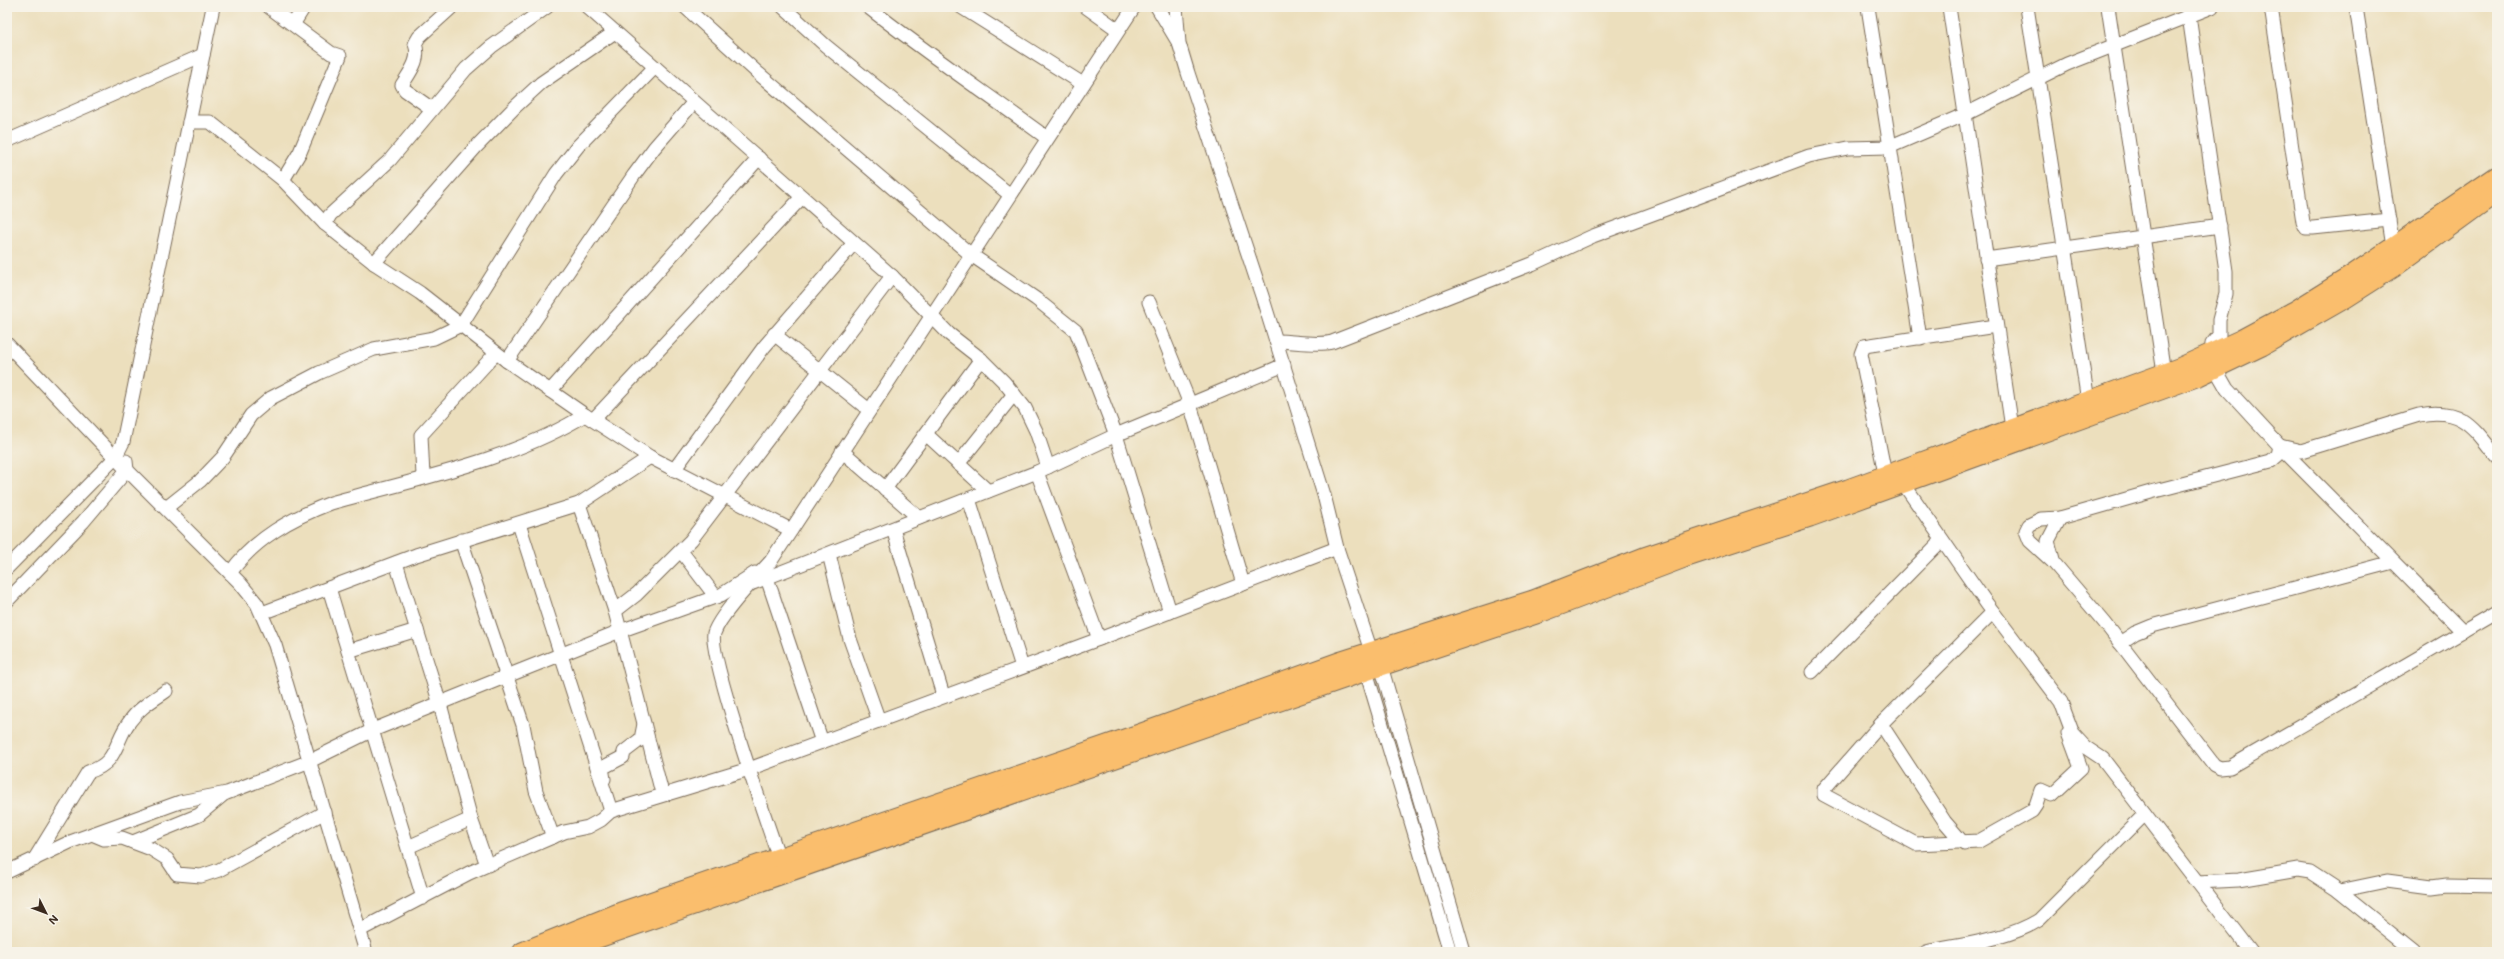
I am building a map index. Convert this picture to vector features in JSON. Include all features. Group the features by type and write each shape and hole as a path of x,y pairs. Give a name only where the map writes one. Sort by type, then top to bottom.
{"highway":[{"path":"522,952 594,922 1140,734 1542,612 1684,558 1786,516 1903,483 2163,390 2213,361 2393,247 2497,176"},
{"path":"1808,510 1885,474 2088,402 2164,373 2213,361 2262,346 2346,298 2393,268 2497,192"},
{"path":"558,952 1373,663"}],"street":[{"path":"7,568 115,458 123,442 213,7"},
{"path":"269,7 294,23 311,39 340,56 300,152 283,180"},
{"path":"294,23 304,7"},
{"path":"432,109 405,90 402,85 415,62 418,52 416,44 419,37 452,7"},
{"path":"325,224 330,215 390,160 466,69 491,47 547,7"},
{"path":"587,7 892,276 949,334 981,359 1014,394 1025,408 1036,431 1042,470 1099,639"},
{"path":"685,7 758,74 970,254 1036,299 1076,331 1116,435 1170,612"},
{"path":"783,7 826,46 1009,194"},
{"path":"868,7 914,43 963,76 1047,138"},
{"path":"961,7 1082,84"},
{"path":"1086,7 1118,30"},
{"path":"779,858 749,769 717,657 714,634 720,620 771,561 932,315 1009,194 1134,7"},
{"path":"1157,7 1179,43"},
{"path":"1176,7 1179,43 1284,365 1324,495 1337,548 1464,952"},
{"path":"1868,7 1920,338"},
{"path":"1948,7 1966,114 1986,259 2012,428"},
{"path":"2027,7 2088,402"},
{"path":"2108,7 2142,238 2164,373"},
{"path":"1276,341 1302,341 1322,344 1332,342 1532,264 1593,236 1809,156 1848,148 1889,146 1966,114 2038,78 2114,46 2189,11 2212,7"},
{"path":"2271,7 2303,222 2306,228 2389,220"},
{"path":"2356,7 2393,247"},
{"path":"2189,11 2226,271 2226,294 2218,320 2219,335 2212,344 2213,361 2227,389 2280,446 2463,632"},
{"path":"374,263 475,148 516,106 541,83 615,32"},
{"path":"7,141 204,54"},
{"path":"165,507 200,481 223,457 251,415 270,398 319,373 374,350 434,338 461,325 556,174 578,146 655,66"},
{"path":"507,361 634,175 654,148 694,102"},
{"path":"190,122 210,122 283,180 325,224 374,263 420,293 496,353 589,418 650,458 791,530"},
{"path":"550,391 759,158"},
{"path":"230,573 243,555 303,514 331,503 509,450 589,418 802,197"},
{"path":"1986,259 2220,226"},
{"path":"674,470 774,334 854,242"},
{"path":"615,611 681,551 892,276"},
{"path":"1149,302 1190,404 1243,584"},
{"path":"1885,474 1861,354 1864,346 1996,326"},
{"path":"774,334 869,410"},
{"path":"7,344 147,491 165,507 230,573 257,604 275,645 366,952"},
{"path":"424,476 421,435 496,353"},
{"path":"885,489 927,435 981,359"},
{"path":"751,584 1042,470 1116,435 1284,365"},
{"path":"958,464 1014,394"},
{"path":"2280,446 2301,451 2419,415 2435,412 2456,415 2472,426 2497,457"},
{"path":"927,435 988,492"},
{"path":"7,601 83,522 127,470 123,442"},
{"path":"2280,446 2278,455 2272,461 2151,492 2060,518 2041,519 2030,525 2026,531 2030,541 2054,563 2120,643 2214,765 2220,768 2230,767 2497,612"},
{"path":"842,451 919,518"},
{"path":"262,613 461,540 519,524 579,504 650,458"},
{"path":"1903,483 1993,612 2061,702 2073,734 2085,747 2103,759 2251,952"},
{"path":"969,499 1022,667"},
{"path":"579,504 615,611 662,794"},
{"path":"2054,563 2048,541 2060,518"},
{"path":"519,524 611,810"},
{"path":"893,529 943,695"},
{"path":"461,540 523,725 536,791 553,837"},
{"path":"1812,672 1942,540"},
{"path":"360,930 487,865 553,837 595,824 611,810 634,805 662,794 749,769 879,721 943,695 1099,639 1337,548"},
{"path":"681,551 716,597"},
{"path":"829,554 850,639 879,721"},
{"path":"7,872 92,834 180,802 225,793 310,761 373,730 620,631 716,597 771,561"},
{"path":"2120,643 2135,633 2152,626 2393,562"},
{"path":"396,563 440,704 471,819 487,865"},
{"path":"767,578 822,742"},
{"path":"329,588 423,898"},
{"path":"1993,612 1881,724 1824,789 1825,798 1916,844 1964,844 1979,841 2032,811 2041,790 2052,795 2081,768 2062,719 2061,702"},
{"path":"348,651 417,630"},
{"path":"1373,663 1450,952"},
{"path":"34,860 88,772 97,769 107,760 121,741 130,721 143,708 166,691"},
{"path":"611,810 602,768 623,757 624,752 641,739 644,723"},
{"path":"1881,724 1945,822 1964,844"},
{"path":"133,842 199,815 225,793"},
{"path":"92,834 104,839 122,838 133,842 167,859 177,874 201,876 219,870 325,812"},
{"path":"1926,952 2010,933 2033,924 2145,814"},
{"path":"408,847 471,819"},
{"path":"2197,882 2239,880 2298,870 2320,877 2414,952"},
{"path":"2339,891 2387,881 2432,887 2447,885 2497,886"}]}
